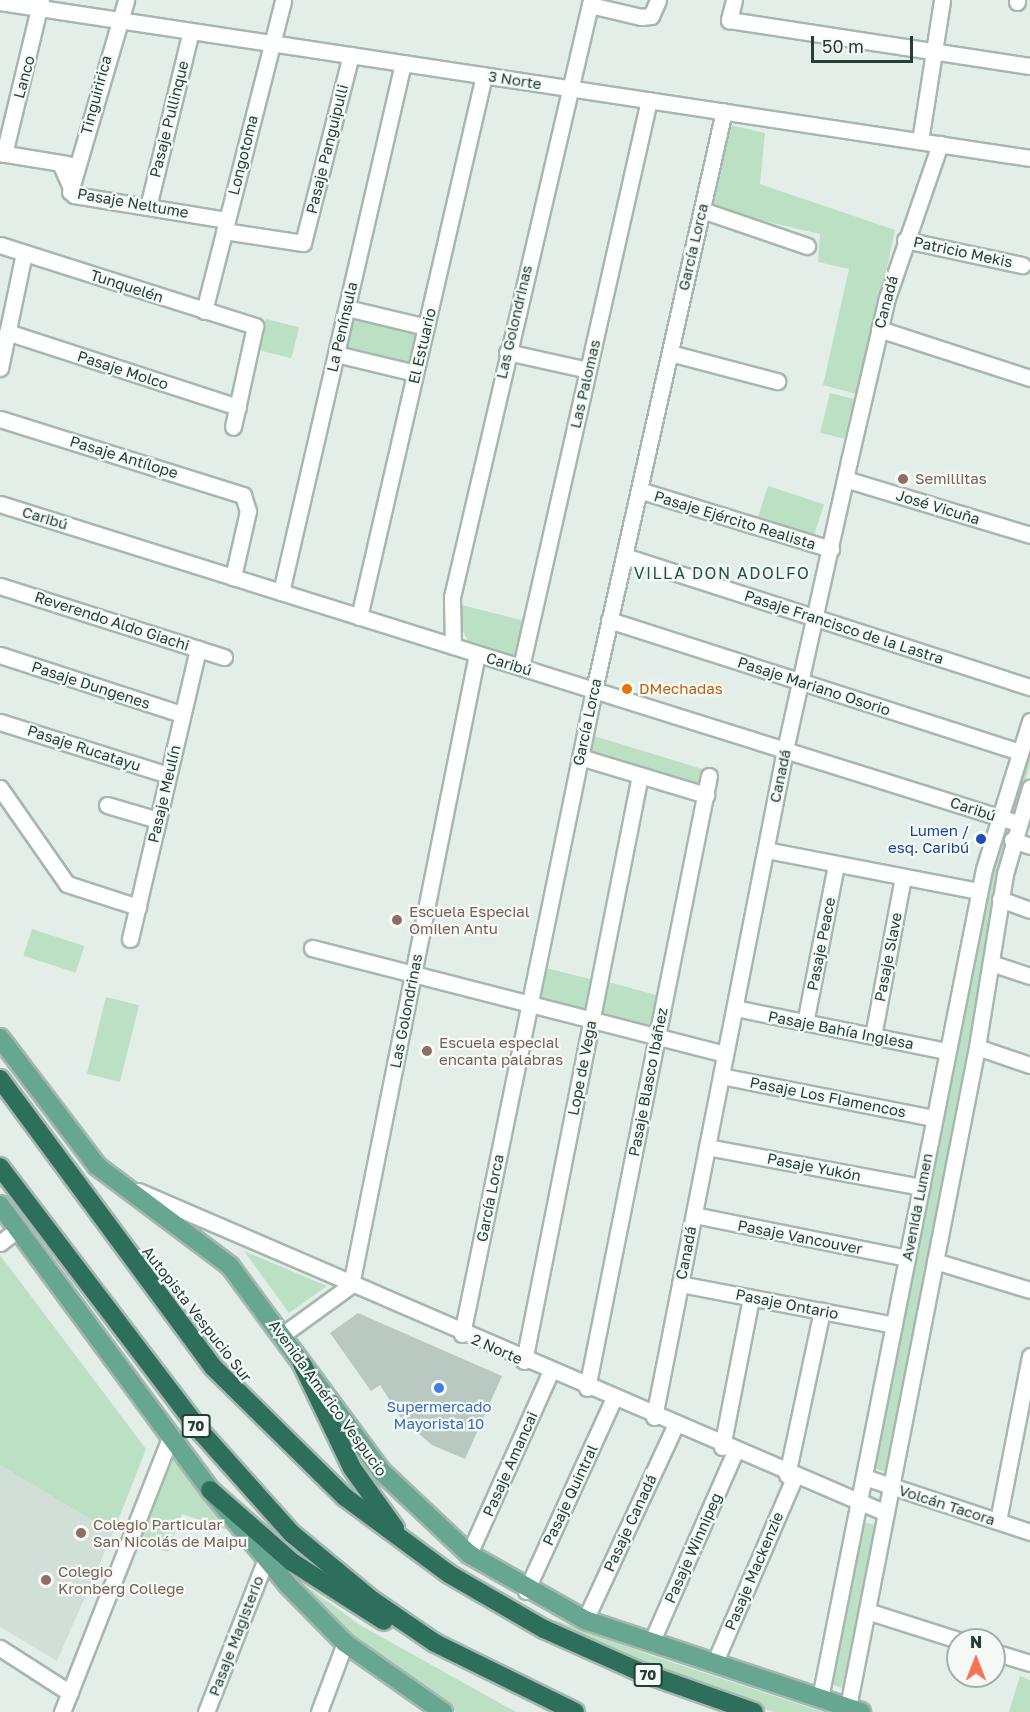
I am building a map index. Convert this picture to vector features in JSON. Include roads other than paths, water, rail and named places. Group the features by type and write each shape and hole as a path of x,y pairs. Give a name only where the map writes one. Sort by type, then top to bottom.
{"highway":[{"name":"Autopista Vespucio Sur","path":"0,1079 221,1376 310,1467 418,1554 567,1641 754,1712"},
{"name":"70","path":"0,1167 252,1493 342,1577 435,1643 575,1712"},
{"path":"302,1364 351,1468 418,1554"},
{"path":"210,1490 316,1580 363,1610 435,1643"}],"main road":[{"name":"Avenida Américo Vespucio","path":"0,1038 111,1180 215,1251 282,1335 381,1471 469,1554 526,1591 585,1620 854,1710"},
{"path":"0,1204 210,1490 266,1559 345,1643 425,1707 443,1712"}],"street":[{"name":"Tinguiririca","path":"70,192 111,37 121,20 126,0"},
{"name":"Longotoma","path":"204,311 283,0"},
{"path":"591,2 641,17 651,16 658,0"},
{"path":"734,0 729,20 1030,66"},
{"path":"920,141 934,51 937,1"},
{"name":"3 Norte","path":"0,2 40,4 191,31 1030,158"},
{"name":"Las Golondrinas","path":"453,646 452,597 567,88 591,2"},
{"name":"Lanco","path":"2,153 40,4"},
{"name":"Pasaje Pullinque","path":"148,207 191,31"},
{"name":"Pasaje Panguipulli","path":"303,243 351,55"},
{"name":"La Península","path":"281,592 403,63"},
{"name":"El Estuario","path":"359,617 484,75"},
{"name":"Las Palomas","path":"521,667 649,100"},
{"name":"García Lorca","path":"462,1334 594,690 724,111"},
{"name":"Canadá","path":"654,1417 785,750 803,682 845,479 879,329 905,240 940,144"},
{"name":"Pasaje Neltume","path":"2,153 77,166"},
{"name":"Pasaje Neltume","path":"60,163 70,192 148,207 303,243"},
{"path":"702,210 807,246"},
{"name":"Patricio Mekis","path":"905,240 1022,265"},
{"name":"Tunquelén","path":"0,245 255,326 238,407"},
{"path":"0,368 24,253"},
{"path":"347,308 426,327"},
{"path":"879,329 1030,378"},
{"name":"Pasaje Molco","path":"8,332 238,407"},
{"path":"507,352 588,370"},
{"path":"670,353 777,381"},
{"path":"336,354 416,373"},
{"path":"234,427 238,407"},
{"name":"Pasaje Antílope","path":"0,419 247,499 233,577"},
{"name":"José Vicuña","path":"845,479 1030,535"},
{"name":"Pasaje Ejército Realista","path":"639,490 831,549"},
{"name":"Caribú","path":"0,504 1018,823"},
{"name":"Pasaje Francisco de la Lastra","path":"624,556 1030,687"},
{"name":"Reverendo Aldo Giachi","path":"0,586 224,657"},
{"name":"Pasaje Mariano Osorio","path":"609,620 1020,752"},
{"name":"Pasaje Meulín","path":"130,939 198,649"},
{"name":"Las Golondrinas","path":"351,1285 477,654"},
{"name":"Pasaje Dungenes","path":"0,656 182,714"},
{"name":"Avenida Lumen","path":"820,1698 979,891 998,816 1030,721"},
{"name":"Pasaje Rucatayu","path":"0,722 168,775"},
{"path":"580,757 706,795"},
{"name":"Lope de Vega","path":"524,1361 640,775"},
{"name":"Pasaje Blasco Ibáñez","path":"587,1388 709,776"},
{"path":"0,788 67,884 138,907"},
{"name":"Avenida Lumen","path":"854,1710 867,1611 977,1047 1000,899 1012,840 1030,788"},
{"path":"107,805 158,820"},
{"path":"1012,840 1030,846"},
{"path":"765,850 979,891"},
{"name":"Pasaje Peace","path":"805,1023 836,865"},
{"name":"Pasaje Slave","path":"873,1036 903,878"},
{"path":"1000,899 1030,910"},
{"path":"312,948 725,1054"},
{"path":"991,963 1030,976"},
{"name":"Pasaje Bahía Inglesa","path":"735,1008 947,1051"},
{"path":"977,1047 1030,1065"},
{"name":"Pasaje Los Flamencos","path":"721,1076 934,1118"},
{"name":"Pasaje Yukón","path":"707,1147 921,1187"},
{"name":"2 Norte","path":"111,1180 728,1450 858,1505 886,1513"},
{"name":"Pasaje Vancouver","path":"694,1215 907,1258"},
{"path":"0,1243 18,1229"},
{"path":"935,1261 1030,1290"},
{"name":"Pasaje Ontario","path":"680,1284 894,1325"},
{"path":"282,1335 351,1285"},
{"name":"Pasaje Winnipeg","path":"651,1643 728,1450 751,1298"},
{"name":"Pasaje Mackenzie","path":"714,1664 791,1477 822,1311"},
{"path":"998,1521 1030,1356"},
{"name":"Pasaje Amancai","path":"469,1554 550,1373"},
{"name":"Pasaje Quintral","path":"526,1591 613,1400"},
{"name":"Pasaje Canadá","path":"585,1620 675,1426"},
{"path":"62,1712 171,1435"},
{"name":"Volcán Tacora","path":"864,1477 1030,1532"},
{"name":"Pasaje Magisterio","path":"206,1712 266,1559"},
{"path":"867,1611 946,1636"},
{"path":"319,1712 345,1643"},
{"path":"0,1648 69,1693 72,1712"},
{"path":"1006,1656 1030,1663"}],"place":[{"name":"Semillitas","path":"903,479"},
{"name":"DMechadas","path":"627,689"},
{"name":"Lumen / esq. Caribú","path":"981,839"},
{"name":"Escuela Especial Omilen Antu","path":"397,920"},
{"name":"Escuela especial encanta palabras","path":"427,1051"},
{"name":"Supermercado Mayorista 10","path":"439,1388"},
{"name":"Colegio Particular San Nicolás de Maipu","path":"81,1533"},
{"name":"Colegio Kronberg College","path":"46,1580"}],"district":[{"name":"VILLA DON ADOLFO","path":"722,573"}]}
